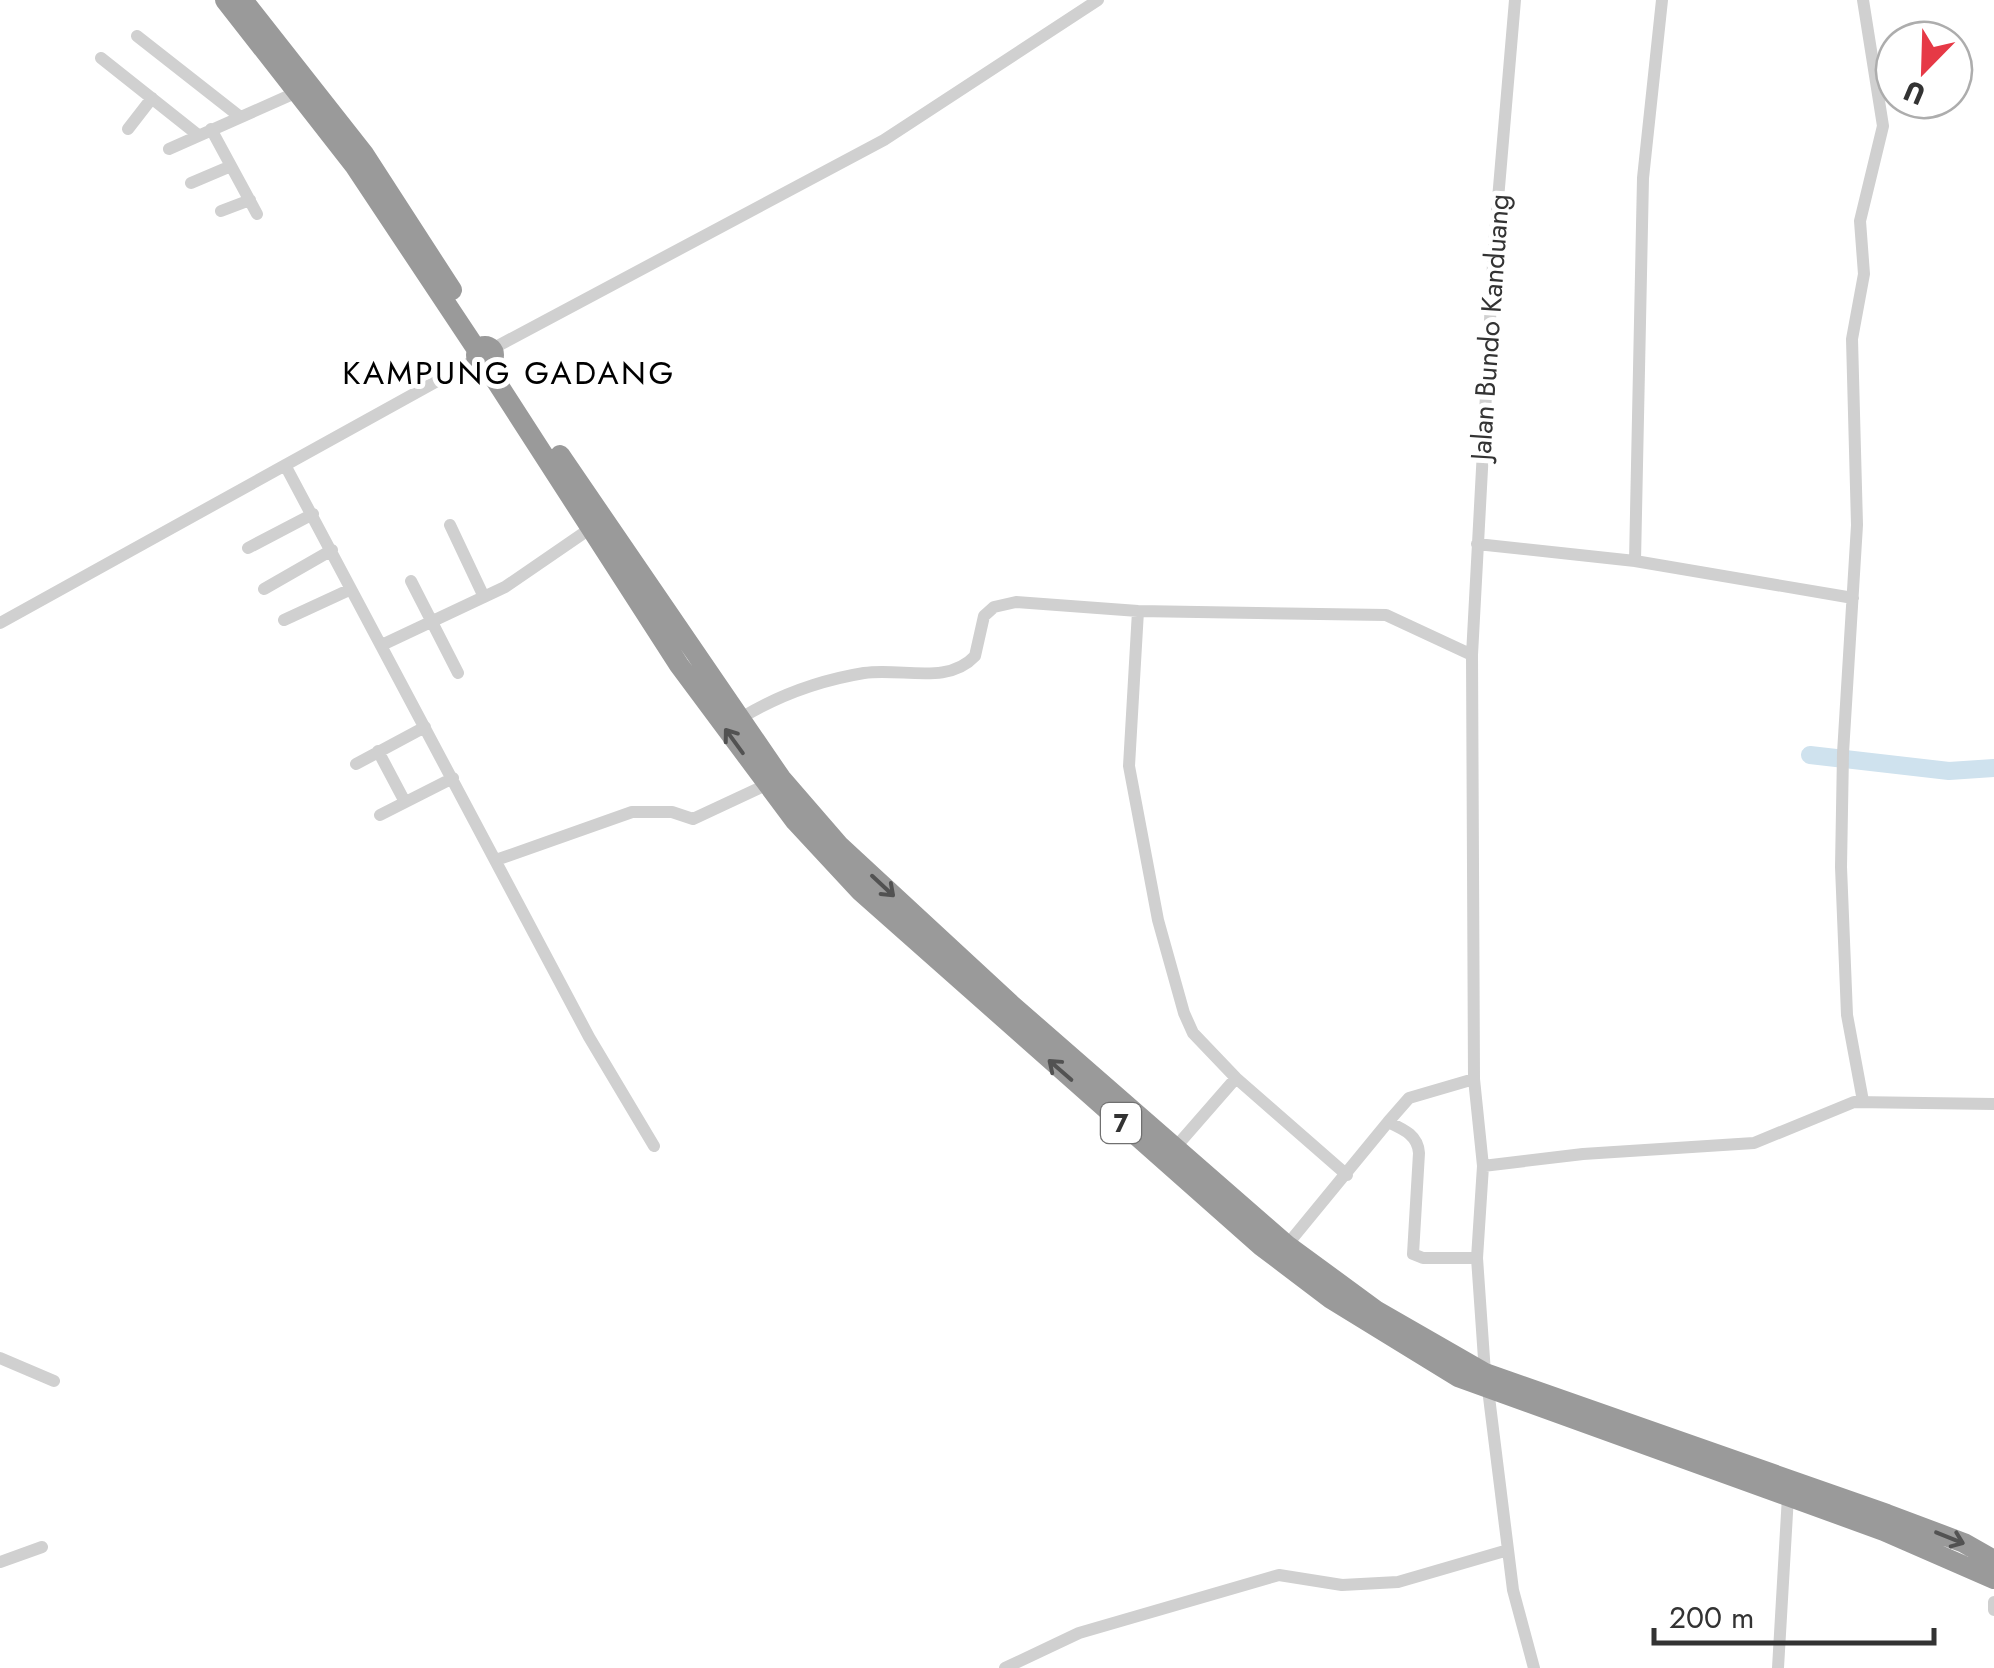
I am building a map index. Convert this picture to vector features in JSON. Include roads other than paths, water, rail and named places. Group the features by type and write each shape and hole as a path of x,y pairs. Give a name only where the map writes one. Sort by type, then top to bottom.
{"highway":[{"path":"225,0 295,93 327,120"},
{"path":"243,0 327,120 414,228 485,354"},
{"name":"7","path":"485,354 680,665 774,782 1006,1012 1261,1246 1486,1381 1714,1461 1928,1529 1994,1560"},
{"name":"7","path":"485,354 741,718 774,782"},
{"name":"7","path":"1006,1012 1174,1148 1287,1245 1336,1293"},
{"name":"7","path":"1714,1461 1788,1496 1957,1559 1994,1579"}],"street":[{"path":"0,624 485,354 867,150 1098,0"},
{"name":"Jalan Bundo Kanduang","path":"1515,0 1494,246 1472,655 1474,1079 1482,1166 1478,1258 1486,1381 1508,1550 1534,1668"},
{"path":"1635,561 1643,178 1662,0"},
{"path":"1863,0 1883,126 1860,221 1864,274 1852,339 1858,525 1842,758 1846,1000 1863,1101"},
{"path":"137,36 239,116"},
{"path":"100,58 205,132 231,166 257,214"},
{"path":"169,150 295,93"},
{"path":"128,128 152,98"},
{"path":"191,184 231,166"},
{"path":"221,211 250,200"},
{"path":"285,465 332,550 349,590 384,644 589,1037 654,1146"},
{"path":"248,548 313,514"},
{"path":"450,525 484,597"},
{"path":"384,644 484,597 591,528"},
{"path":"1477,544 1635,561 1853,598"},
{"path":"264,589 332,550"},
{"path":"411,581 458,673"},
{"path":"284,620 349,590"},
{"path":"741,718 800,689 854,675 937,673 961,668 976,656 984,616 1000,605 1034,602 1138,611 1386,615 1472,655"},
{"path":"1138,611 1127,750 1158,920 1190,1026 1236,1078 1347,1175"},
{"path":"356,764 425,727"},
{"path":"378,751 406,802"},
{"path":"380,815 453,778"},
{"path":"496,860 632,812 672,812 693,820 774,782"},
{"path":"1174,1148 1236,1078"},
{"path":"1287,1245 1388,1122 1415,1096 1474,1079"},
{"path":"1482,1166 1583,1154 1754,1143 1830,1109 1863,1101 1994,1104"},
{"path":"1388,1122 1418,1144 1413,1254 1424,1258 1478,1258"},
{"path":"0,1358 54,1381"},
{"path":"1778,1668 1788,1496"},
{"path":"0,1562 42,1547"},
{"path":"1005,1668 1079,1633 1278,1575 1342,1585 1398,1582 1508,1550"}],"waterway":[{"path":"1810,755 1949,771 1994,768"}],"district":[{"name":"KAMPUNG GADANG","path":"509,373"}]}
